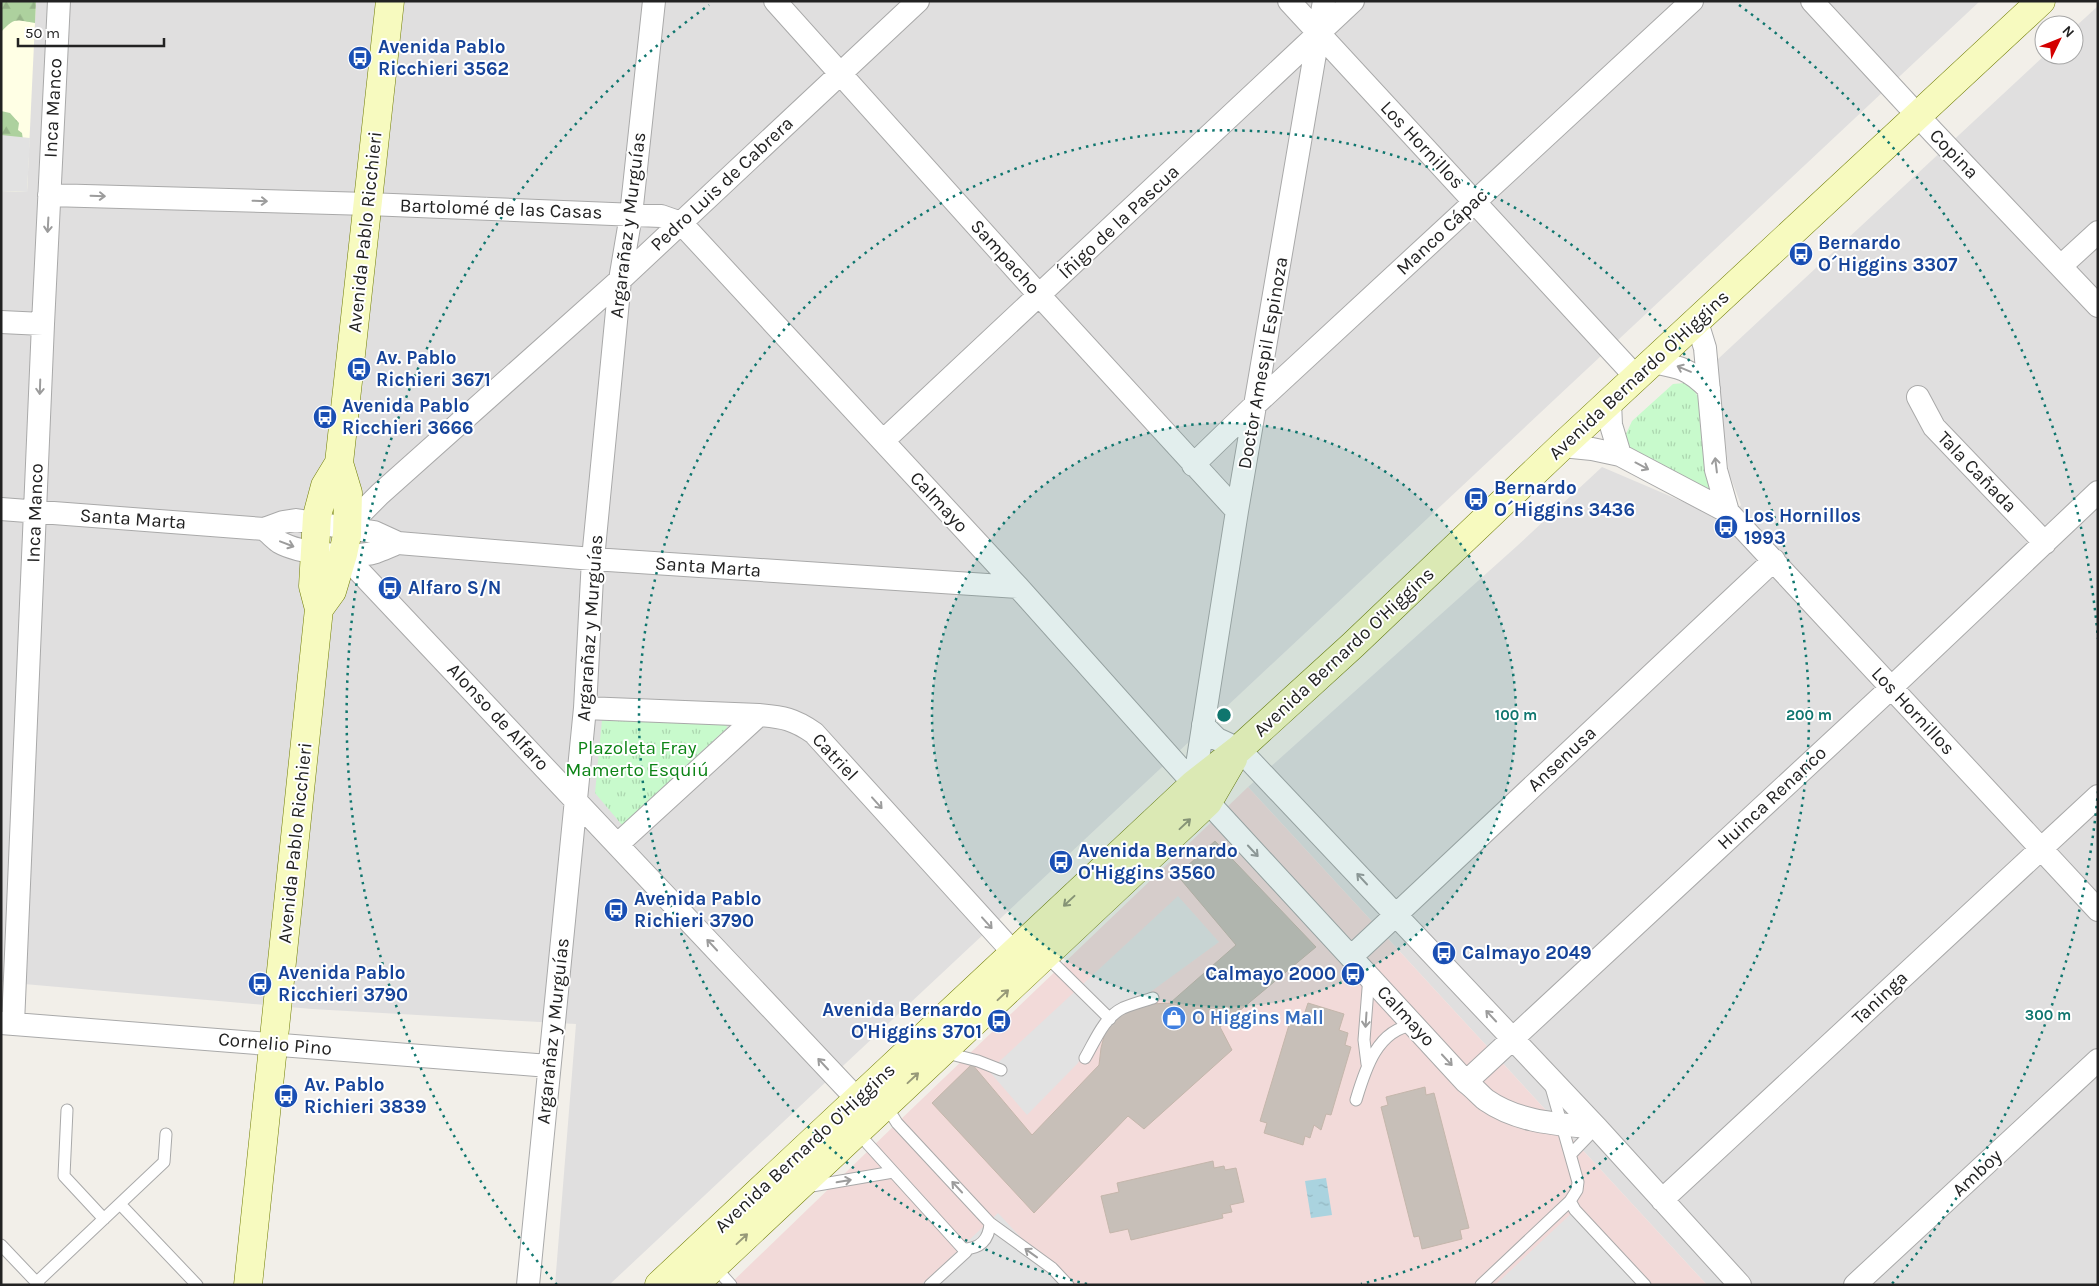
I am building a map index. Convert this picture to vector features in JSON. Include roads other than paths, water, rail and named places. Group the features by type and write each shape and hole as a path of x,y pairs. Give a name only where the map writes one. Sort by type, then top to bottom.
{"main road":[{"name":"Avenida Pablo Ricchieri","path":"319,609 332,591 343,554 348,527 348,493 339,463 390,1"},
{"name":"Avenida Bernardo O'Higgins","path":"659,1285 852,1115 1029,948 1201,793 1239,749 1353,645 1562,446 2041,1"},
{"name":"Avenida Pablo Ricchieri","path":"248,1285 275,1044 319,609 313,586 317,523 325,486 339,463"},
{"name":"Avenida Bernardo O'Higgins","path":"694,1285 723,1275 796,1189 852,1115 885,1104 942,1052 1029,948"}],"street":[{"name":"Inca Manco","path":"7,1023 35,512 59,1"},
{"name":"Argarañaz y Murguías","path":"528,1285 585,708 593,559 620,280 631,214 654,1"},
{"name":"Sampacho","path":"775,1 1193,465 1237,511"},
{"name":"Pedro Luis de Cabrera","path":"348,527 380,494 620,280 918,1"},
{"name":"Los Hornillos","path":"1289,1 1474,202 1644,370"},
{"name":"Doctor Amespil Espinoza","path":"1201,793 1203,724 1237,511 1257,403 1324,1"},
{"name":"Íñigo de la Pascua","path":"883,441 1353,1"},
{"name":"Manco Cápac","path":"1193,465 1257,403 1692,1"},
{"name":"Copina","path":"1812,1 2098,306"},
{"name":"Bartolomé de las Casas","path":"49,195 631,214 662,216 681,223"},
{"name":"Calmayo","path":"681,223 1018,588 1201,793 1466,1082 1486,1100 1504,1110 1532,1120 1597,1128"},
{"path":"2061,266 2098,232"},
{"path":"1,322 43,324"},
{"name":"Los Hornillos","path":"1697,322 1704,348 1716,470 1728,512"},
{"path":"1644,370 1679,366 1694,374 1709,389"},
{"name":"Tala Cañada","path":"1918,397 1934,427 2045,543"},
{"path":"1610,402 1612,425 1620,455"},
{"name":"Los Hornillos","path":"1562,446 1592,449 1620,455 1728,512 2098,910"},
{"name":"Huinca Renanco","path":"1466,1082 1892,688 2098,492"},
{"name":"Santa Marta","path":"1,509 264,529 283,522 296,520 374,532 398,543 593,559 1018,588"},
{"name":"Santa Marta","path":"264,529 279,541 291,547 314,552 343,554 374,552 398,543"},
{"name":"Alonso de Alfaro","path":"343,554 618,844 852,1115"},
{"name":"Ansenusa","path":"1351,956 1774,560"},
{"name":"Catriel","path":"585,708 759,715 783,717 798,722 814,733 1029,948"},
{"path":"618,844 759,715"},
{"path":"1203,724 1217,739 1239,749 1597,1128 1740,1285"},
{"name":"Taninga","path":"1662,1200 2098,796"},
{"name":"Cornelio Pino","path":"7,1023 549,1066"},
{"name":"Amboy","path":"1855,1285 2098,1060"}],"lane":[{"path":"1029,948 1110,1019"},
{"path":"1367,1064 1364,1040 1369,976"},
{"path":"1085,1058 1102,1026 1121,1009 1153,998"},
{"path":"1356,1100 1367,1064 1388,1035 1403,1026 1414,1025"},
{"path":"942,1052 978,1061 1001,1070"},
{"path":"1481,1285 1570,1201 1578,1190 1578,1182 1571,1154 1548,1076"},
{"path":"885,1104 897,1123 990,1223 1052,1268 1068,1285"},
{"path":"67,1110 64,1176 104,1219"},
{"path":"852,1115 893,1172 964,1251"},
{"path":"1571,1154 1597,1128"},
{"path":"1,1245 38,1284 164,1162 166,1134"},
{"path":"796,1189 893,1172"},
{"path":"1570,1201 1575,1210 1645,1285"},
{"path":"120,1204 197,1285"},
{"path":"930,1285 964,1251 977,1247 983,1242 987,1237 990,1223"}],"water":[{"path":"1326,1178 1332,1215 1311,1218 1305,1181"}],"place":[{"name":"Avenida Pablo Ricchieri 3562","path":"360,58"},
{"name":"Bernardo O´Higgins 3307","path":"1801,254"},
{"name":"Av. Pablo Richieri 3671","path":"359,369"},
{"name":"Avenida Pablo Ricchieri 3666","path":"325,417"},
{"name":"Bernardo O´Higgins 3436","path":"1476,499"},
{"name":"Los Hornillos 1993","path":"1726,527"},
{"name":"Alfaro S/N","path":"390,588"},
{"name":"Avenida Bernardo O'Higgins 3560","path":"1061,862"},
{"name":"Avenida Pablo Richieri 3790","path":"616,910"},
{"name":"Calmayo 2049","path":"1444,953"},
{"name":"Calmayo 2000","path":"1353,974"},
{"name":"Avenida Pablo Ricchieri 3790","path":"260,984"},
{"name":"O Higgins Mall","path":"1174,1018"},
{"name":"Avenida Bernardo O'Higgins 3701","path":"999,1021"},
{"name":"Av. Pablo Richieri 3839","path":"286,1096"}],"park label":[{"name":"Plazoleta Fray Mamerto Esquiú","path":"637,759"}]}
